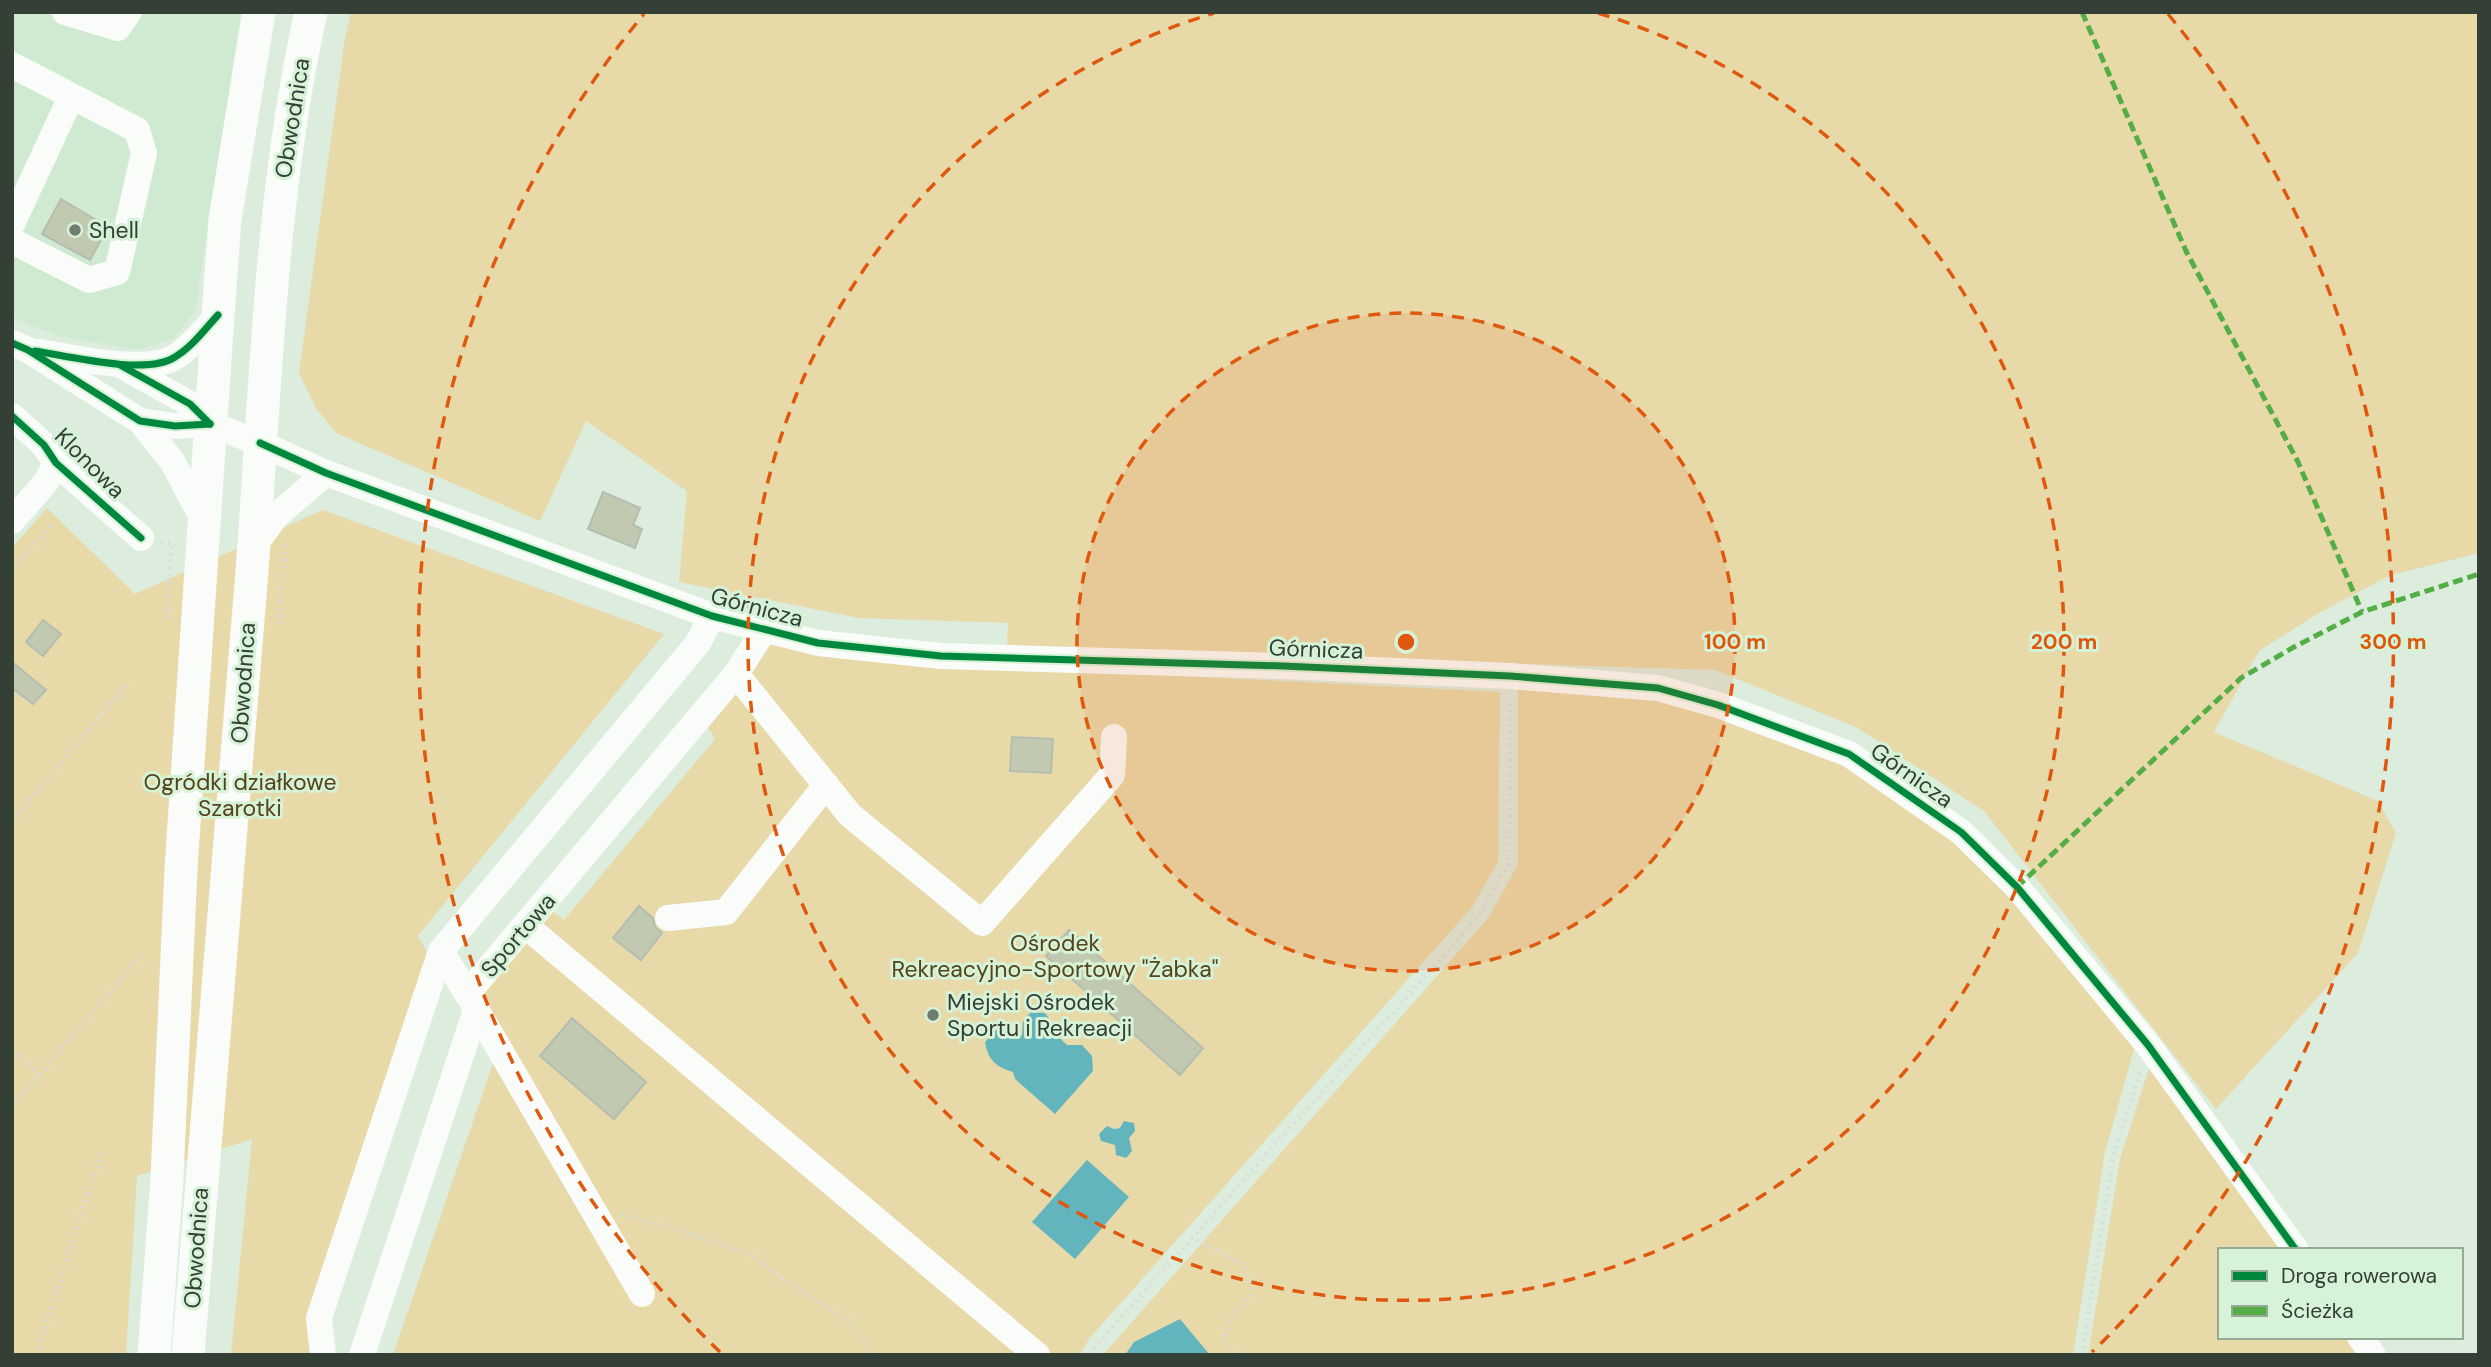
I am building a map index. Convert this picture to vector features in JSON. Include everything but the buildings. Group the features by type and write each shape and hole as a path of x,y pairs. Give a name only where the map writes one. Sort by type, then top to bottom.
{"main road":[{"name":"Obwodnica","path":"154,1355 167,1177 181,869 209,424 225,220 259,12"},
{"name":"Obwodnica","path":"188,1355 210,1055 226,895 269,545 260,443 284,162 311,12"}],"street":[{"path":"65,12 118,28 129,12"},
{"path":"12,65 137,130 144,153 117,272 89,280 12,241"},
{"path":"12,224 71,97"},
{"path":"20,346 120,365 161,363 173,359 218,315"},
{"path":"20,346 140,421 172,461 204,521"},
{"path":"120,365 190,404 209,424"},
{"name":"Klonowa","path":"12,416 44,445 56,463 148,540"},
{"path":"140,421 175,426 209,424"},
{"name":"Górnicza","path":"209,424 260,443 326,473 712,616 818,643 941,656 1510,676 1658,688 1718,705 1849,754 1961,832 2008,878 2148,1045 2296,1248"},
{"path":"12,521 46,482 56,463"},
{"path":"269,545 276,516 326,473"},
{"path":"472,1002 363,1354 323,1348 319,1318 441,951 698,643 712,616"},
{"name":"Sportowa","path":"441,951 472,1002 526,926 736,674 764,630"},
{"path":"736,674 850,815 982,923 1112,775 1114,737"},
{"path":"668,918 726,912 826,785"},
{"path":"526,926 1037,1355"},
{"path":"472,1002 642,1294"},
{"path":"2361,1339 2373,1355"}],"path":[{"path":"12,569 53,523"},
{"path":"148,540 172,543 166,619"},
{"path":"269,545 279,624"},
{"path":"1091,1355 1095,1347 1191,1237 1477,918 1509,863 1510,676"},
{"path":"12,822 129,682"},
{"path":"1021,942 1037,957"},
{"path":"12,1107 142,955"},
{"path":"2082,1355 2113,1157 2148,1045"},
{"path":"12,1050 39,1075"},
{"path":"36,1355 101,1153"},
{"path":"590,1205 704,1238 755,1257 789,1284 849,1321 874,1355"},
{"path":"1191,1237 1245,1265 1252,1294 1234,1312 1223,1340 1235,1355"}],"shaded area":[{"path":"12,12 241,12 195,311 174,338 139,350 59,336 12,318"}],"green space":[{"path":"351,12 2479,12 2479,553 2391,575 2317,614 2259,651 2214,732 2378,801 2396,833 2358,953 2216,1109 1984,811 1856,727 1715,670 1007,648 1008,623 859,618 679,582 687,491 586,421 540,521 336,433 316,408 299,373 345,38"},
{"name":"Ogródki działkowe Szarotki","path":"47,508 135,594 323,510 664,634 418,936 431,960 313,1355 231,1355 252,1139 137,1176 126,1355 12,1355 12,548"},
{"name":"Miejski Ośrodek Sportu i Rekreacji","path":"770,645 944,664 1500,692 1498,861 1473,906 1089,1339 1080,1355 393,1355 503,1034 477,997 550,909 564,920 715,739 705,723"},
{"path":"1518,684 1708,696 1844,750 1966,831 2135,1046 2105,1152 2073,1355 1103,1355 1489,917 1518,864"},
{"path":"2151,1062 2282,1248 2218,1248 2218,1339 2346,1339 2358,1355 2088,1355 2120,1159"}],"water":[{"path":"1031,1012 1045,1013 1050,1020 1051,1030 1067,1045 1082,1045 1092,1056 1093,1071 1055,1114 1015,1079 1013,1072 994,1062 986,1048 985,1042 996,1030 1014,1031 1022,1036 1023,1022"},
{"path":"1124,1121 1134,1123 1135,1131 1129,1138 1132,1151 1126,1158 1116,1155 1115,1145 1101,1141 1099,1134 1107,1126 1120,1128"},
{"path":"1087,1160 1129,1197 1075,1259 1032,1222"},
{"path":"1180,1319 1210,1355 1125,1355 1134,1342"}],"marked path":[{"path":"2082,12 2186,251 2298,462 2362,612"},
{"path":"2017,887 2241,678 2362,612 2479,574"}],"cycle path":[{"path":"35,351 127,365 162,362 187,348 218,315"},
{"path":"12,343 28,350 140,421 175,426 210,424"},
{"path":"120,365 190,404 210,424"},
{"path":"12,416 44,445 56,463 141,538"},
{"path":"260,443 326,473 712,616 818,643 941,656 1510,676 1658,688 1718,705 1849,754 1961,832 2017,887 2148,1045 2295,1248"}],"place":[{"name":"Shell","path":"75,230"},
{"name":"Miejski Ośrodek Sportu i Rekreacji","path":"933,1015"}],"park label":[{"name":"Ośrodek Rekreacyjno-Sportowy \"Żabka\"","path":"1055,956"}]}
